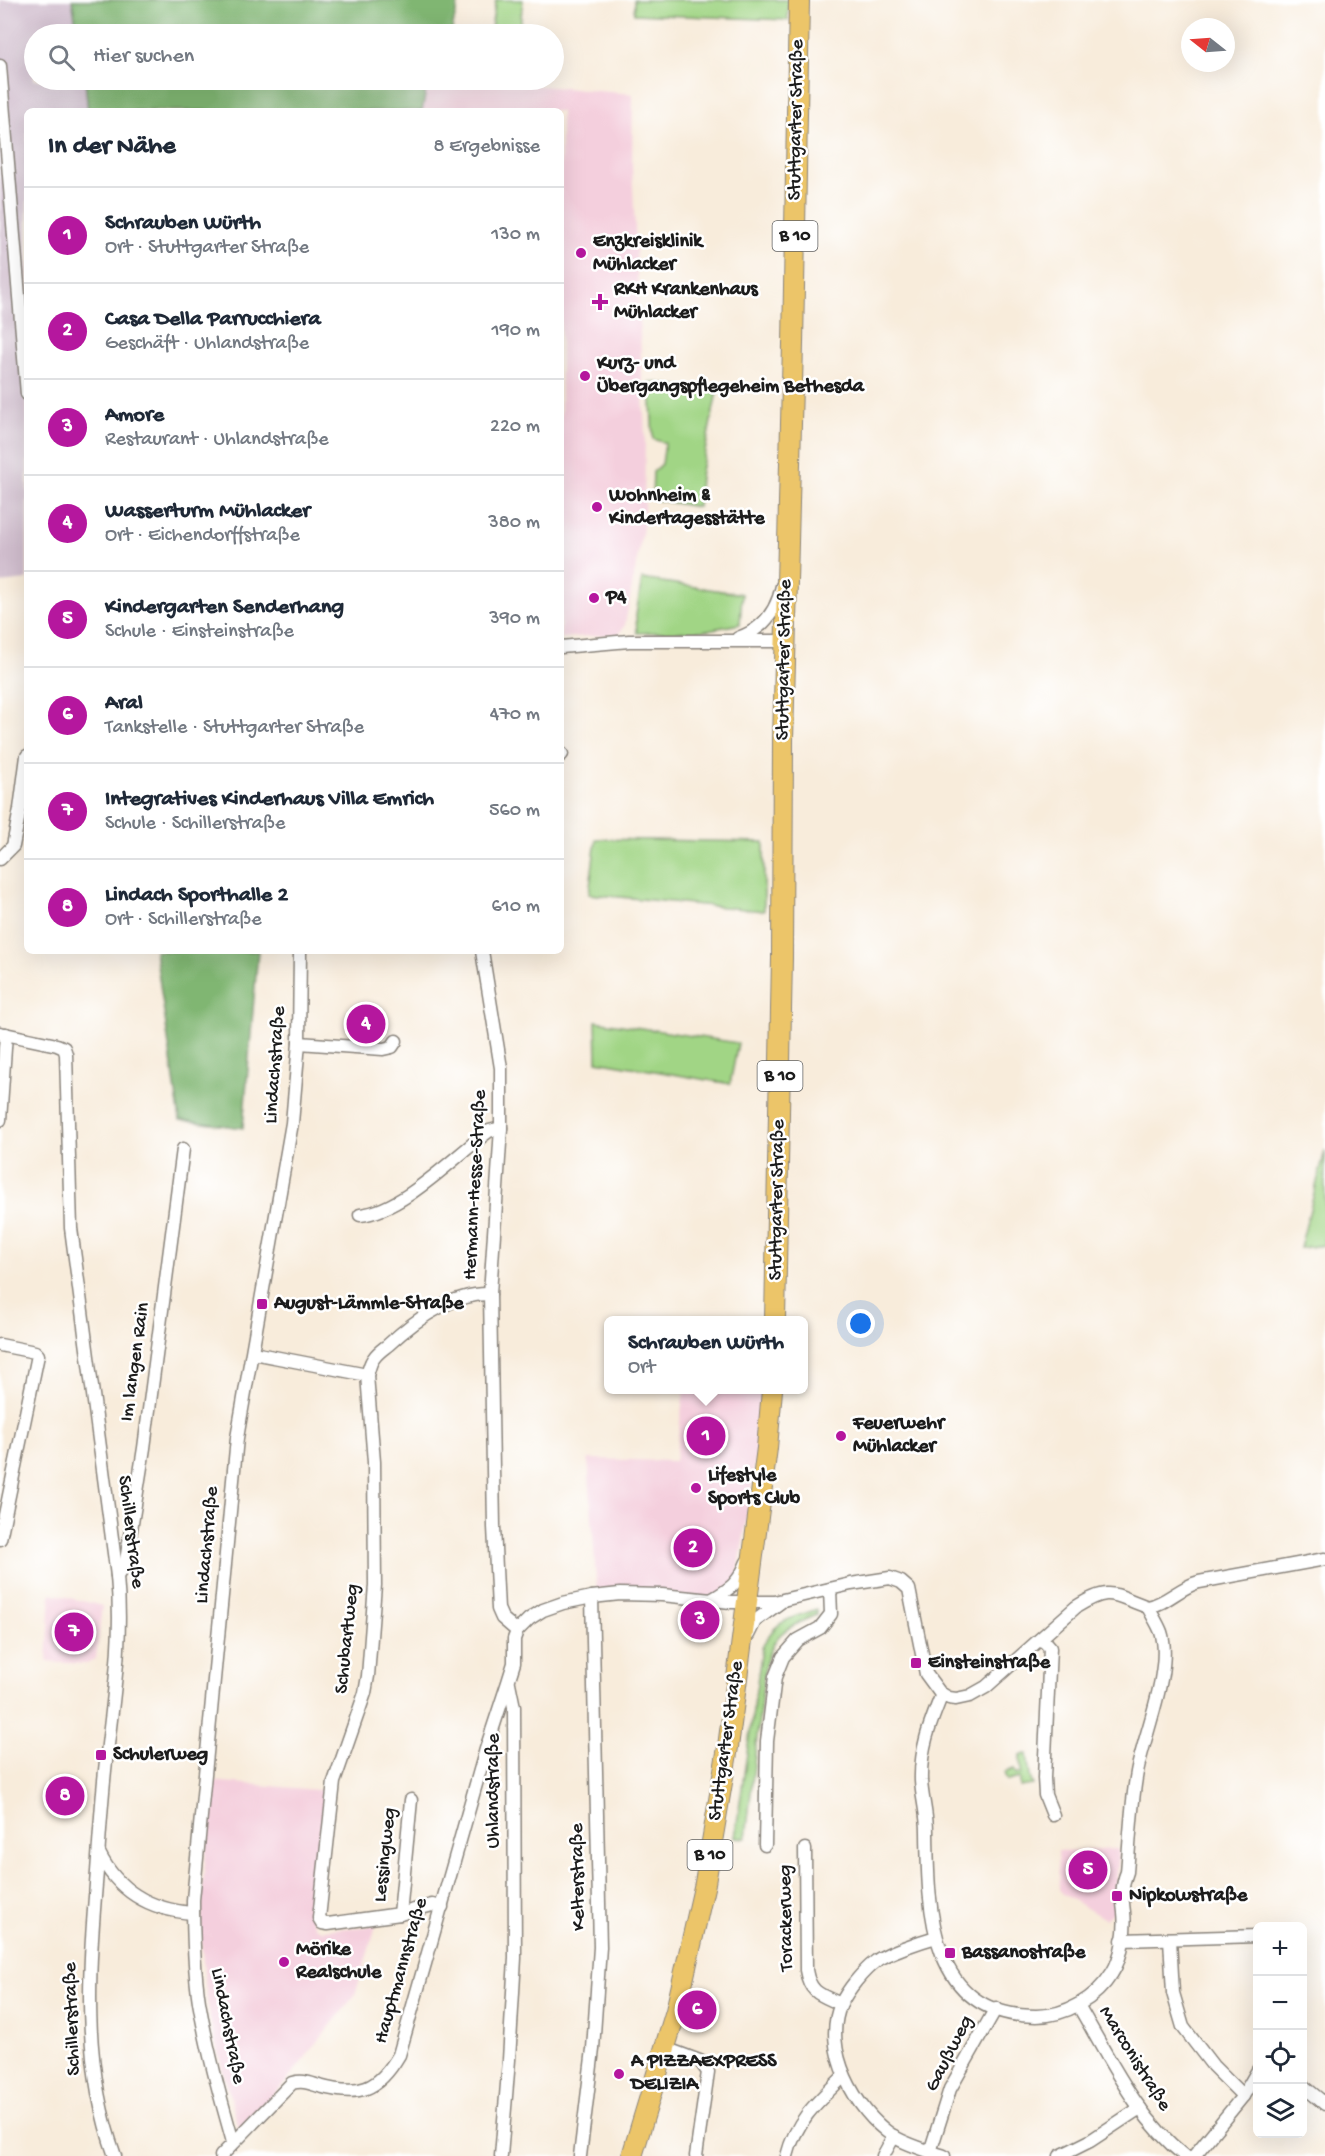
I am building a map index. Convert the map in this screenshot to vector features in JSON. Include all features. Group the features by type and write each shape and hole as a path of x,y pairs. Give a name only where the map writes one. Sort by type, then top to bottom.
{"main road":[{"name":"Stuttgarter Straße","path":"776,1316 785,641 794,344 799,0"},
{"name":"Stuttgarter Straße","path":"632,2156 685,1976 705,1883 728,1747 756,1535 771,1394"}],"street":[{"path":"0,66 24,358"},
{"path":"731,641 751,634 768,618 781,590 788,553"},
{"path":"564,647 629,641 785,641"},
{"path":"0,859 13,846 24,775"},
{"name":"Lindachstraße","path":"233,2142 210,2057 199,2001 193,1914 198,1839 237,1438 290,1142 299,1043 300,954"},
{"name":"Hermann-Hesse-Straße","path":"482,954 500,1061 501,1128 490,1294 494,1527 498,1609 502,1618 517,1631"},
{"path":"0,1120 3,1034"},
{"name":"Schillerstraße","path":"3,1034 57,1045 64,1048 66,1054 71,1228 117,1576 120,1640 106,1759 89,1965 89,2017 98,2097 115,2156"},
{"path":"299,1043 383,1049 392,1047 396,1041"},
{"path":"360,1215 378,1212 396,1202 489,1131 501,1128"},
{"name":"Im langen Rain","path":"117,1576 126,1561 144,1448 183,1149"},
{"path":"253,1353 367,1375 373,1358 404,1331 426,1316 447,1304 475,1294 490,1294"},
{"path":"0,1345 35,1352 38,1355 0,1539"},
{"name":"Schubartweg","path":"367,1375 374,1462 375,1585 368,1676 365,1693 334,1782 319,1918 322,1923 328,1924 400,1914 432,1905 442,1906"},
{"path":"711,1600 729,1590 738,1580 756,1535"},
{"path":"1148,1608 1160,1604 1185,1587 1199,1582 1325,1559"},
{"path":"517,1631 543,1610 562,1603 592,1597 641,1594 747,1603 782,1601 890,1578 909,1589 926,1674 936,1690 942,1694 949,1698 963,1698 978,1692 1076,1607 1107,1594 1121,1595 1148,1608 1161,1634 1162,1677 1144,1739 1132,1806 1127,1872 1123,1882 1122,1940 1113,1972 1101,1987 1078,2005 1044,2016 1022,2016 996,2008 976,2000 956,1981 941,1955 936,1938 927,1860 927,1824 921,1780 923,1744 942,1694"},
{"path":"765,1845 767,1741 775,1677 783,1657 798,1640 820,1628 831,1614 830,1589"},
{"name":"Kelterstraße","path":"580,2156 593,2049 600,1947 592,1597"},
{"path":"740,1658 750,1628 755,1621 782,1601"},
{"name":"Uhlandstraße","path":"501,2156 515,1958 514,1707 508,1682 514,1663 514,1639 517,1631"},
{"path":"1041,1639 1050,1648 1044,1778 1045,1795 1053,1815"},
{"name":"Hauptmannstraße","path":"221,2156 292,2083 302,2080 338,2091 354,2092 371,2087 388,2073 399,2055 486,1749 508,1682"},
{"name":"Lessingweg","path":"400,1914 411,1800"},
{"name":"Torackerweg","path":"805,1849 808,1983 817,1994 841,2004"},
{"path":"99,1851 125,1890 145,1903 169,1911 193,1914"},
{"path":"1122,1940 1253,1936"},
{"path":"936,1938 877,1960 855,1982 841,2004 836,2024 837,2048 844,2076 873,2119 894,2136 944,2156"},
{"path":"1170,1939 1173,1993 1183,2027 1213,2066 1243,2096"},
{"name":"Marconistraße","path":"1078,2005 1140,2108 1156,2130 1185,2156"},
{"name":"Gaußweg","path":"930,2152 950,2089 996,2008"},
{"path":"665,2048 700,2061 708,2072 696,2156"},
{"path":"787,2156 790,2143 802,2119 844,2076"},
{"path":"1194,2156 1243,2096 1253,2077"},
{"path":"1307,2089 1325,2104"},
{"path":"1060,2156 1090,2141 1140,2108"},
{"path":"883,2156 894,2136"}],"shaded area":[{"path":"0,0 72,0 76,24 24,24 24,90 86,90 88,108 24,108 24,580 0,583"},
{"name":"RKH Krankenhaus Mühlacker","path":"564,88 633,94 632,167 645,436 644,522 625,625 619,634 564,638 564,108 423,108 426,90 564,90"},
{"path":"683,1394 762,1394 756,1458 734,1600 597,1594 588,1459 675,1461"},
{"path":"51,1593 102,1606 96,1658 87,1664 47,1662"},
{"name":"Mörike Realschule","path":"212,1781 329,1791 312,1919 315,1927 322,1930 376,1926 355,1995 286,2082 239,2129 212,2031 201,1937 202,1897"},
{"path":"1119,1849 1114,1911 1105,1919 1061,1893 1058,1851"}],"green space":[{"path":"72,0 459,0 453,24 76,24"},
{"path":"496,0 523,0 520,24 492,24"},
{"path":"634,0 788,0 788,20 634,14"},
{"path":"86,90 426,90 423,108 88,108"},
{"path":"650,382 717,392 700,476 698,507 652,499 653,472 662,464 665,443 653,439"},
{"path":"642,579 742,594 740,624 702,631 637,633 636,615"},
{"path":"596,839 764,842 764,911 589,894"},
{"path":"155,954 258,954 243,1128 180,1120"},
{"path":"596,1021 738,1043 730,1084 597,1061"},
{"path":"1325,1151 1325,1245 1300,1248"},
{"path":"817,1609 817,1614 783,1632 769,1653 765,1665 746,1838 735,1837 762,1648 772,1631 784,1621"},
{"path":"1027,1754 1029,1774 1033,1785 1020,1787 1020,1778 1007,1781 1004,1773 1014,1769 1016,1774 1021,1774 1020,1755"}],"place":[{"name":"Enzkreisklinik Mühlacker","path":"581,253"},
{"name":"RKH Krankenhaus Mühlacker","path":"600,302"},
{"name":"Kurz- und Übergangspflegeheim Bethesda","path":"585,376"},
{"name":"Wohnheim & Kindertagesstätte","path":"597,507"},
{"name":"P4","path":"594,598"},
{"name":"Wasserturm Mühlacker","path":"366,1024"},
{"name":"August-Lämmle-Straße","path":"262,1304"},
{"name":"Schrauben Würth","path":"706,1436"},
{"name":"Feuerwehr Mühlacker","path":"841,1436"},
{"name":"Lifestyle Sports Club","path":"696,1488"},
{"name":"Casa Della Parrucchiera","path":"693,1548"},
{"name":"Amore","path":"700,1620"},
{"name":"Integratives Kinderhaus Villa Emrich","path":"74,1632"},
{"name":"Einsteinstraße","path":"916,1663"},
{"name":"Schulerweg","path":"101,1755"},
{"name":"Lindach Sporthalle 2","path":"65,1796"},
{"name":"Kindergarten Senderhang","path":"1088,1870"},
{"name":"Nipkowstraße","path":"1117,1896"},
{"name":"Bassanostraße","path":"950,1953"},
{"name":"Mörike Realschule","path":"284,1962"},
{"name":"Aral","path":"697,2010"},
{"name":"A PIZZAEXPRESS DELIZIA","path":"619,2074"}]}
